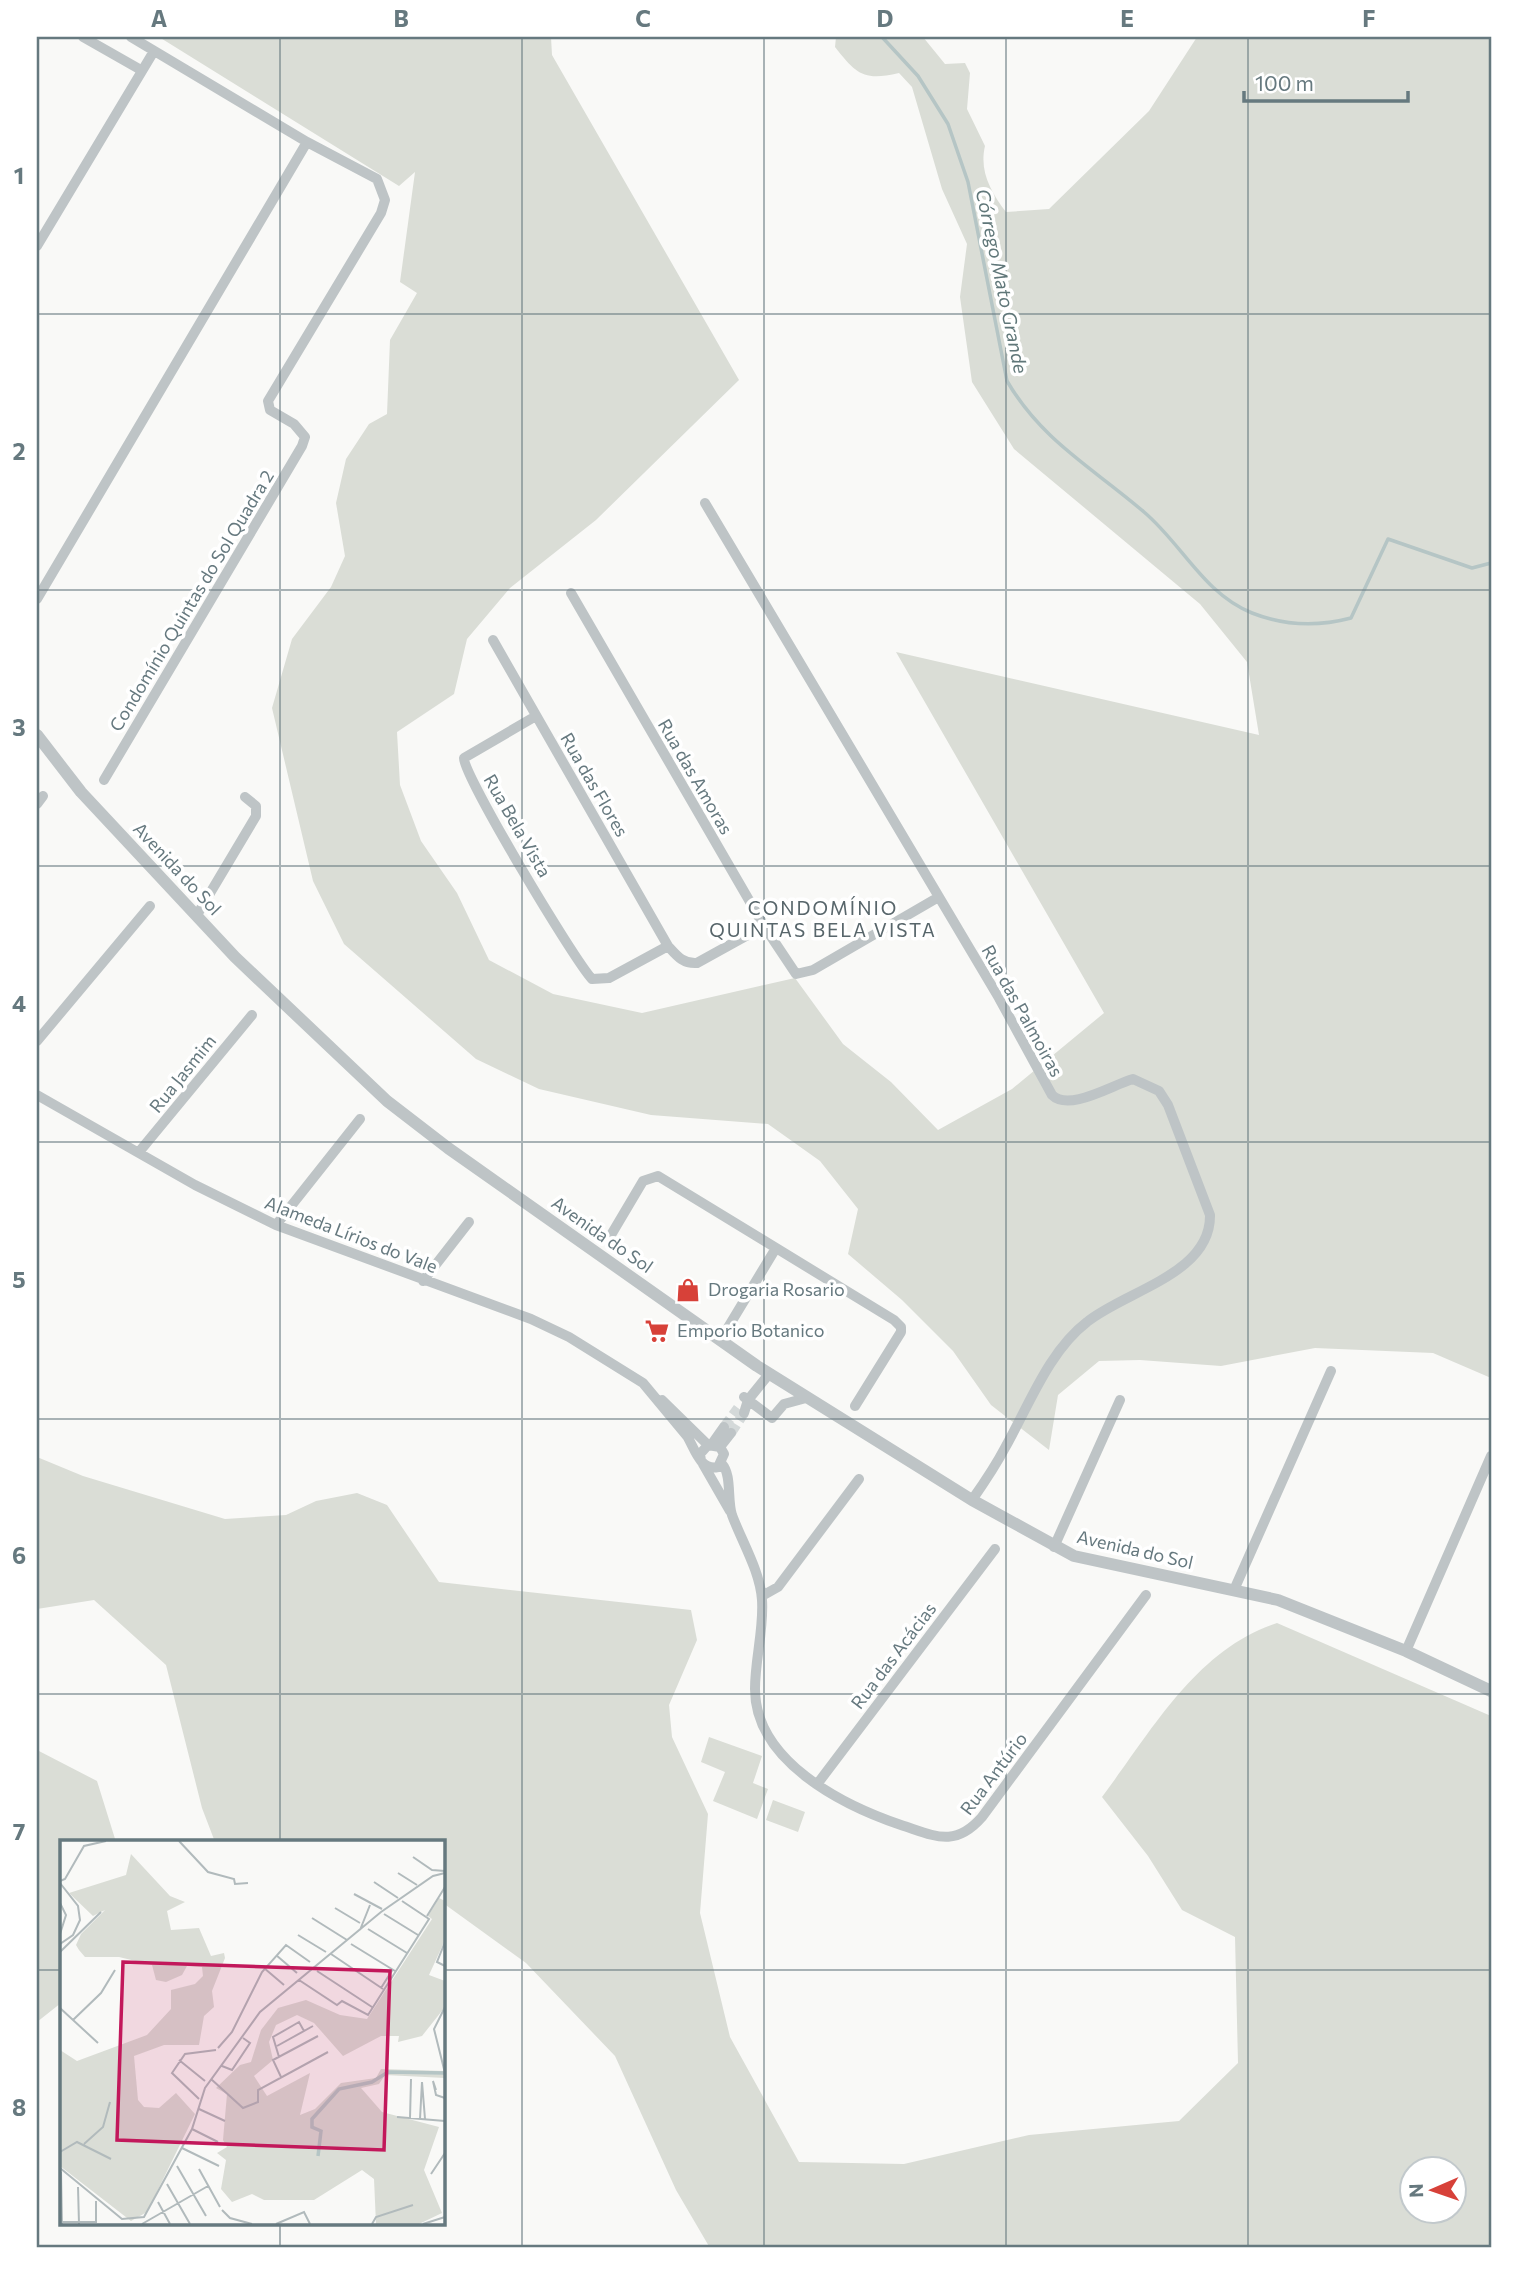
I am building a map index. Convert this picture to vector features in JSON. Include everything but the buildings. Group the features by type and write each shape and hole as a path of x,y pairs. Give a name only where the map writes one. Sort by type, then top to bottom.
{"street":[{"path":"83,37 141,70"},
{"path":"37,599 307,142 131,37"},
{"path":"37,246 154,51"},
{"name":"Condomínio Quintas do Sol Quadra 2","path":"104,780 304,437 294,424 275,415 268,406 381,213 385,200 377,179 307,142"},
{"name":"Rua das Palmoiras","path":"705,503 1057,1100 1081,1099 1133,1079 1159,1091 1177,1126 1210,1215 1210,1225 1202,1246 1180,1267 1103,1310 1077,1329 1057,1355 1004,1451 972,1500"},
{"name":"Rua das Amoras","path":"570,593 764,926 796,974 813,970 937,898"},
{"name":"Rua das Flores","path":"493,640 668,946"},
{"name":"Rua Bela Vista","path":"536,716 468,754 464,762 488,810 592,979 609,978 668,946"},
{"name":"Avenida do Sol","path":"37,735 81,792 197,915 295,1017 387,1101 448,1148 769,1374 972,1500 1074,1556 1278,1600 1406,1651 1491,1691"},
{"path":"197,915 256,816 256,806 245,797"},
{"path":"37,1041 150,906"},
{"path":"668,946 684,962 697,963 764,926"},
{"name":"Rua Jasmim","path":"139,1152 252,1015"},
{"name":"Alameda Lírios do Vale","path":"37,1095 195,1185 276,1225 531,1319 569,1337 643,1383 687,1436 731,1511"},
{"path":"276,1225 360,1119"},
{"path":"611,1235 643,1181 653,1176 776,1248 901,1327 891,1350 855,1406"},
{"path":"423,1281 469,1223"},
{"path":"721,1339 776,1248"},
{"path":"741,1411 757,1374 757,1366"},
{"path":"1234,1590 1331,1371"},
{"path":"746,1398 769,1374"},
{"path":"770,1417 789,1387"},
{"name":"Alameda Lírios do Vale","path":"656,1397 713,1445"},
{"path":"746,1398 770,1417"},
{"path":"770,1417 784,1404 806,1398"},
{"path":"1054,1547 1120,1400"},
{"path":"713,1445 724,1457 722,1464 712,1469 702,1463 700,1454 727,1430"},
{"path":"1406,1651 1491,1456"},
{"path":"722,1464 727,1471 731,1511"},
{"path":"762,1596 778,1587 859,1479"},
{"name":"Rua Antúrio","path":"731,1511 762,1596 757,1707 765,1731 786,1761 855,1807 946,1838 965,1834 982,1817 1146,1595"},
{"name":"Rua das Acácias","path":"818,1783 995,1549"}],"shaded area":[{"path":"159,37 551,37 552,55 739,380 596,520 510,588 467,639 454,694 397,732 400,785 421,841 457,893 489,960 553,994 642,1013 795,978 843,1044 891,1082 938,1130 1012,1089 1104,1013 896,652 1259,735 1247,662 1200,604 1014,449 972,382 960,297 967,244 942,189 912,87 899,73 869,76 856,70 835,47 836,37 923,37 945,64 965,63 970,73 967,109 985,146 984,164 988,181 1006,212 1049,209 1149,111 1197,37 1491,37 1491,1378 1433,1353 1315,1348 1221,1366 1140,1360 1099,1361 1058,1395 1049,1450 991,1405 953,1351 902,1300 848,1254 858,1209 820,1161 768,1124 651,1115 539,1089 476,1059 344,944 313,881 272,708 292,639 331,587 345,556 336,503 346,459 369,424 387,414 390,340 417,293 400,282 415,172 399,186"},
{"path":"37,1457 83,1476 225,1519 286,1515 316,1501 357,1493 387,1505 439,1582 691,1610 697,1640 669,1705 672,1737 708,1814 700,1913 730,2037 799,2162 904,2164 1029,2135 1179,2121 1238,2063 1235,1937 1182,1910 1148,1856 1102,1797 1177,1695 1222,1652 1248,1635 1277,1623 1491,1716 1491,2248 710,2248 676,2190 615,2056 526,1963 444,1904 444,1840 214,1840 202,1808 166,1665 94,1600 37,1609"},
{"path":"709,1737 762,1756 753,1783 768,1789 757,1819 713,1801 725,1772 701,1762"},
{"path":"37,1750 97,1781 115,1840 60,1840 60,2004 37,2022"},
{"path":"773,1800 805,1812 798,1832 766,1820"}],"waterway":[{"name":"Córrego Mato Grande","path":"882,37 918,76 948,124 968,182 1007,381 1036,421 1158,525 1220,594 1235,605 1264,617 1289,623 1326,623 1351,618 1388,539 1472,568 1491,563"}],"tunnel":[{"path":"724,1427 738,1408"},
{"path":"731,1433 744,1413"}],"place":[{"name":"Drogaria Rosario","path":"688,1290"},
{"name":"Emporio Botanico","path":"657,1331"}],"district":[{"name":"CONDOMÍNIO QUINTAS BELA VISTA","path":"823,919"}]}
